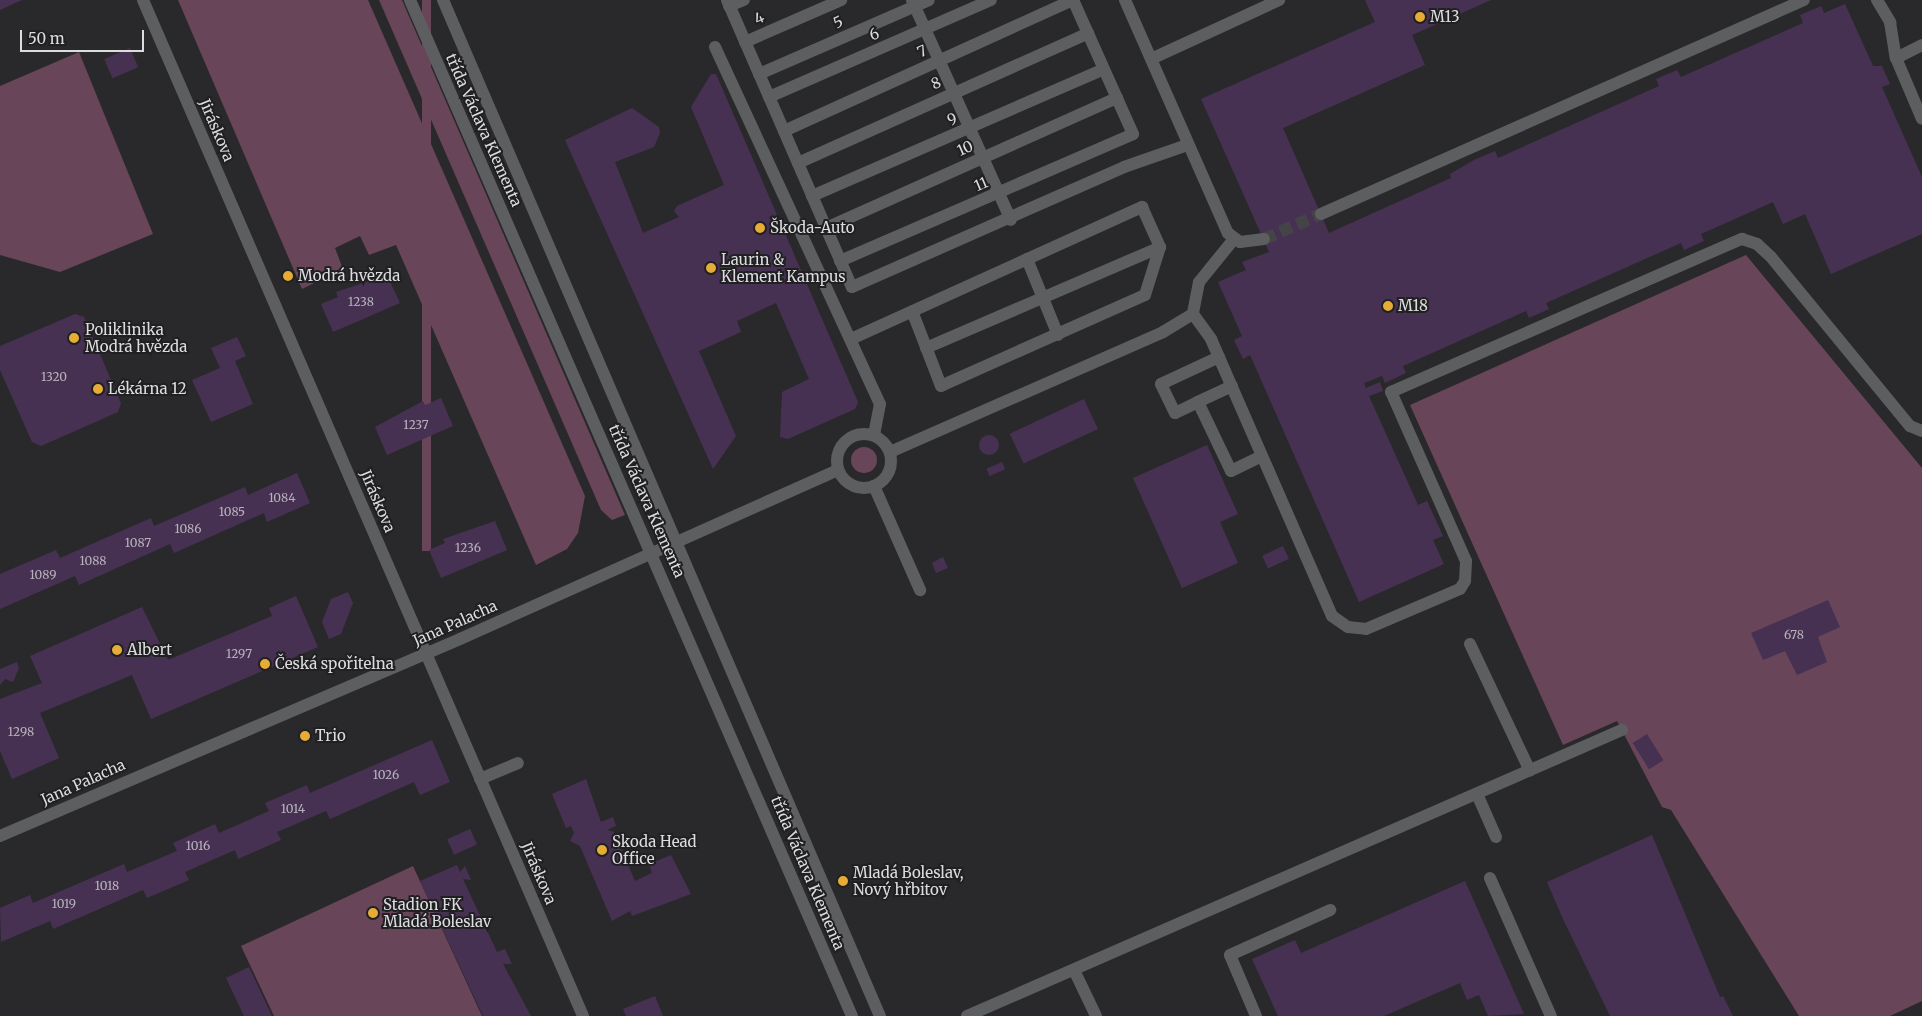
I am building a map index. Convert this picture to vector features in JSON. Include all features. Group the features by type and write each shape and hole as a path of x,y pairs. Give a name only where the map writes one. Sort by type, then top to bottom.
{"street":[{"name":"Jiráskova","path":"143,0 583,1016"},
{"name":"třída Václava Klementa","path":"410,0 852,1016"},
{"name":"třída Václava Klementa","path":"443,0 880,1016"},
{"path":"744,0 728,3 852,288 1011,220 1124,167 1187,145"},
{"name":"4","path":"745,42 840,0"},
{"name":"5","path":"759,74 914,3 929,0"},
{"name":"6","path":"769,97 991,0"},
{"path":"1073,0 1117,98"},
{"name":"7","path":"784,131 1073,0"},
{"path":"1125,0 1187,145 1234,239"},
{"path":"1151,59 1279,0"},
{"path":"1321,214 1804,0"},
{"path":"1877,0 1890,22 1896,58 1922,120"},
{"path":"914,3 1011,220"},
{"name":"8","path":"798,162 1088,33"},
{"path":"1896,58 1922,45"},
{"path":"715,47 880,404 874,435"},
{"name":"9","path":"812,196 971,129 1104,69"},
{"name":"11","path":"840,261 999,194 1133,134 1117,98"},
{"name":"10","path":"826,228 1117,98"},
{"path":"850,339 1142,207 1160,247 1145,296 941,386 912,311"},
{"path":"1234,239 1264,239"},
{"path":"1234,239 1199,282 1193,314 1219,358 1232,386 1332,616 1348,627 1366,629 1460,589 1466,561 1391,392 1742,239 1757,244 1771,257 1910,426 1922,431"},
{"path":"926,348 1042,296 1160,247"},
{"path":"1027,259 1058,335"},
{"path":"890,452 1163,332 1193,314"},
{"path":"1219,358 1161,384 1175,413 1232,386"},
{"path":"1198,402 1231,471 1262,456"},
{"path":"874,435 890,452 890,469 874,486 856,487 838,470 838,453 848,439 874,435"},
{"name":"Jana Palacha","path":"0,836 426,654 651,551 838,470"},
{"path":"874,486 920,590"},
{"path":"1470,644 1530,771"},
{"path":"968,1016 1622,730"},
{"path":"480,779 518,763"},
{"path":"1477,794 1496,837"},
{"path":"1490,878 1551,1016"},
{"path":"1256,1016 1230,955 1330,910"},
{"path":"1074,970 1096,1016"}],"shaded area":[{"path":"178,0 368,0 585,496 578,533 567,549 536,565 396,245 369,255 360,236 335,248 343,269 302,289"},
{"path":"379,0 402,0 625,515 612,520 601,510"},
{"path":"422,0 431,0 431,551 422,551"},
{"path":"79,52 153,234 60,272 0,255 0,86"},
{"path":"1746,255 1922,468 1922,1001 1890,1016 1799,1016 1671,810 1662,807 1617,721 1563,745 1410,405"},
{"path":"864,447 873,451 877,460 873,469 864,473 855,469 851,460 855,451"},
{"name":"Stadion FK Mladá Boleslav","path":"413,866 482,1016 274,1016 241,946"}],"building":[{"path":"0,0 22,0 0,10"},
{"name":"M18","path":"1365,0 1491,0 1412,35 1425,65 1283,128 1329,233 1451,178 1450,174 1474,160 1495,151 1498,158 1659,86 1656,79 1677,70 1681,77 1803,23 1800,15 1821,6 1824,13 1845,4 1873,66 1882,66 1890,84 1882,87 1922,177 1922,234 1831,274 1805,214 1783,224 1773,202 1701,234 1704,241 1684,250 1681,243 1546,303 1549,309 1529,318 1526,311 1403,366 1406,373 1385,383 1382,376 1364,383 1366,388 1380,382 1383,391 1369,396 1418,505 1427,501 1443,536 1433,540 1444,564 1359,602 1250,355 1243,359 1234,340 1242,336 1218,282 1246,270 1242,262 1269,252 1201,99 1375,22"},
{"path":"130,48 138,67 112,78 104,59"},
{"name":"Laurin & Klement Kampus","path":"711,74 716,74 858,402 855,409 788,439 780,437 782,392 809,379 776,303 737,321 741,332 699,351 736,436 713,469 565,140 632,108 659,127 660,133 654,147 615,162 643,233 679,217 674,211 677,206 724,185 691,107"},
{"path":"387,275 400,303 333,332 321,304 338,297 336,292"},
{"path":"75,314 84,317 121,403 118,412 41,446 32,442 0,370 0,346"},
{"path":"237,337 246,356 235,361 253,404 211,422 192,380 220,368 211,348"},
{"path":"441,398 453,426 387,455 375,427 423,401 425,405"},
{"path":"1084,399 1098,429 1024,464 1010,434"},
{"path":"985,435 993,435 999,441 999,449 993,455 985,455 979,449 979,441"},
{"path":"1207,445 1238,514 1220,522 1238,563 1182,588 1133,478"},
{"path":"1002,462 1005,469 989,476 986,469"},
{"path":"297,473 310,503 267,522 264,513 174,553 170,544 79,585 75,576 0,609 0,574 56,550 60,558 151,518 154,526 245,487 248,495"},
{"path":"495,521 507,550 441,578 429,550 445,543 443,539"},
{"path":"1283,546 1289,559 1268,568 1262,556"},
{"path":"943,557 948,568 936,573 932,563"},
{"path":"348,592 353,603 341,634 329,639 322,622 331,599"},
{"path":"296,596 318,647 151,719 132,675 40,713 59,758 12,779 0,751 0,699 42,683 30,656 142,607 168,660 272,616 269,608"},
{"path":"1828,600 1840,627 1818,637 1827,662 1797,675 1785,651 1763,660 1751,633"},
{"path":"17,662 19,668 13,682 5,679 0,685 0,669"},
{"path":"1647,734 1663,760 1649,769 1633,743"},
{"path":"432,740 450,782 420,795 414,782 330,819 326,811 277,832 281,840 238,859 235,850 185,872 189,880 147,898 143,890 53,929 50,921 1,942 0,908 30,895 33,903 124,864 127,872 177,851 173,843 215,824 219,833 269,811 265,803 307,785 310,793"},
{"name":"Skoda Head Office","path":"586,779 601,822 613,817 616,826 607,830 614,832 635,881 652,873 649,864 671,855 691,894 632,916 630,911 612,921 580,846 570,841 574,833 571,826 566,828 552,794"},
{"path":"470,829 477,845 454,855 447,839"},
{"path":"1652,835 1720,997 1723,996 1733,1016 1610,1016 1563,919 1547,882"},
{"path":"457,865 460,872 465,866 471,880 463,879 497,952 505,949 512,964 503,964 531,1016 483,1016 420,881"},
{"path":"1465,881 1524,1014 1488,1016 1479,995 1467,1000 1460,983 1384,1016 1278,1016 1252,959 1295,940 1301,953"},
{"path":"249,967 272,1016 244,1016 226,978"},
{"path":"655,996 663,1016 626,1016 623,1009"}],"tunnel":[{"path":"1264,239 1321,214"}],"place":[{"name":"M13","path":"1420,17"},
{"name":"Škoda-Auto","path":"760,228"},
{"name":"Laurin & Klement Kampus","path":"711,268"},
{"name":"Modrá hvězda","path":"288,276"},
{"name":"M18","path":"1388,306"},
{"name":"Poliklinika Modrá hvězda","path":"74,338"},
{"name":"Lékárna 12","path":"98,389"},
{"name":"Albert","path":"117,650"},
{"name":"Česká spořitelna","path":"265,664"},
{"name":"Trio","path":"305,736"},
{"name":"Skoda Head Office","path":"602,850"},
{"name":"Mladá Boleslav, Nový hřbitov","path":"843,881"},
{"name":"Stadion FK Mladá Boleslav","path":"373,913"}]}
